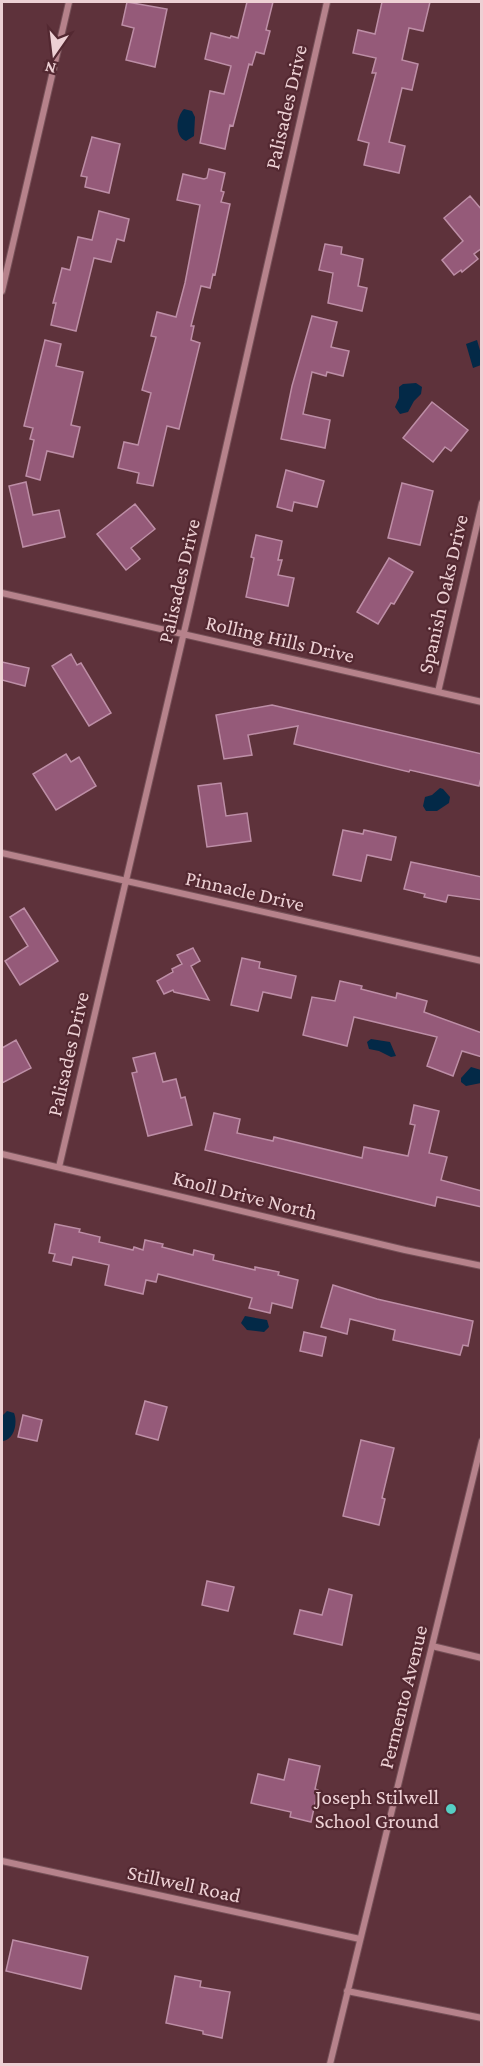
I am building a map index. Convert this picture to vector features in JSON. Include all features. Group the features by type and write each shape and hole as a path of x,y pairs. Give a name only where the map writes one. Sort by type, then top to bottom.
{"street":[{"path":"2,291 69,2"},
{"name":"Palisades Drive","path":"59,1167 327,2"},
{"name":"Spanish Oaks Drive","path":"438,692 482,503"},
{"name":"Rolling Hills Drive","path":"2,593 482,702"},
{"name":"Pinnacle Drive","path":"2,853 482,962"},
{"name":"Knoll Drive North","path":"2,1154 405,1250 482,1266"},
{"name":"Permento Avenue","path":"330,2064 482,1441"},
{"path":"432,1646 482,1658"},
{"name":"Stillwell Road","path":"2,1861 360,1939"},
{"path":"347,1991 482,2018"}],"water":[{"path":"184,109 192,111 195,117 194,136 186,141 182,139 178,131 179,117"},
{"path":"477,340 481,365 473,368 466,344"},
{"path":"416,383 422,387 421,394 408,412 400,414 395,407 399,398 399,387 403,384"},
{"path":"440,788 450,797 449,803 437,811 426,811 423,806 425,797 432,795"},
{"path":"371,1039 390,1042 396,1056 391,1057 369,1049 367,1042"},
{"path":"471,1067 481,1070 481,1083 466,1086 461,1082 461,1078"},
{"path":"245,1316 267,1320 269,1327 264,1332 247,1330 241,1323"},
{"path":"7,1411 14,1413 15,1426 10,1438 3,1441 2,1416"}],"building":[{"path":"127,2 167,9 155,67 126,60 134,28 122,25"},
{"path":"247,2 273,2 266,30 270,31 264,54 256,52 252,65 249,64 225,149 200,143 210,91 224,94 231,66 205,59 211,33 238,38"},
{"path":"382,2 430,2 423,31 409,28 402,60 418,64 412,90 402,88 389,142 405,146 399,173 364,165 369,143 358,140 376,73 372,73 376,58 353,53 358,30 375,34"},
{"path":"92,137 120,144 109,193 85,187 87,177 81,176"},
{"path":"209,169 225,173 221,202 230,204 215,275 213,274 210,288 201,286 191,326 194,326 191,340 200,343 179,429 167,426 153,486 137,483 139,473 118,468 124,442 138,445 151,393 142,390 156,337 151,336 157,312 176,317 200,205 177,200 183,174 204,179 207,178"},
{"path":"470,196 482,210 482,248 474,254 478,259 462,272 461,270 454,275 442,260 463,241 444,218"},
{"path":"99,211 129,219 124,241 117,239 111,262 94,258 76,331 51,325 56,303 53,303 62,268 70,270 78,237 92,240"},
{"path":"325,244 342,247 341,254 363,259 358,286 367,288 362,311 328,303 333,273 319,270"},
{"path":"312,316 337,322 331,347 349,351 343,376 327,372 326,376 312,372 303,414 330,420 325,448 281,439 292,386"},
{"path":"45,340 61,344 56,366 83,372 71,425 80,427 73,457 47,451 40,480 26,476 34,440 30,439 33,428 24,426"},
{"path":"432,402 468,430 451,451 445,447 433,462 403,438"},
{"path":"286,470 324,481 317,507 294,502 292,511 277,507"},
{"path":"26,482 33,515 59,510 65,537 23,547 9,486"},
{"path":"402,483 433,491 420,545 388,538"},
{"path":"135,504 155,529 131,548 140,559 126,570 97,534"},
{"path":"256,535 282,541 278,560 282,560 278,575 294,578 288,606 246,597"},
{"path":"389,558 413,572 394,604 391,603 378,624 357,612"},
{"path":"71,654 77,665 81,663 111,713 89,726 52,666"},
{"path":"2,662 29,668 25,686 2,680"},
{"path":"272,705 482,754 482,774 479,786 410,770 409,772 294,744 298,726 248,735 252,755 224,759 216,715"},
{"path":"66,754 71,762 79,757 96,786 56,810 33,774"},
{"path":"221,783 226,816 247,813 251,841 207,847 198,786"},
{"path":"343,830 363,834 364,830 396,837 391,860 367,855 361,881 333,875"},
{"path":"411,862 482,877 482,900 448,895 446,902 404,889"},
{"path":"24,908 58,961 20,985 5,961 28,946 10,917"},
{"path":"193,948 200,961 191,966 209,1000 173,990 164,994 157,981 182,964 177,955"},
{"path":"242,958 260,962 259,968 296,976 291,998 263,992 258,1011 231,1005"},
{"path":"340,981 396,998 397,993 427,1001 424,1012 482,1033 482,1057 462,1051 453,1076 427,1066 437,1037 354,1017 347,1046 303,1035 312,997 335,1001"},
{"path":"16,1040 31,1068 2,1083 2,1048"},
{"path":"155,1053 163,1082 176,1079 181,1098 185,1097 192,1125 148,1136 132,1073 137,1072 133,1058"},
{"path":"414,1105 439,1111 429,1153 447,1157 441,1180 482,1191 482,1207 437,1197 435,1206 205,1150 214,1113 240,1119 237,1133 273,1141 274,1137 362,1158 364,1147 408,1156 415,1125 410,1124"},
{"path":"55,1224 80,1229 79,1232 100,1237 99,1242 133,1250 134,1247 143,1250 145,1240 193,1255 194,1250 214,1255 213,1260 255,1270 255,1267 279,1272 278,1275 298,1280 292,1308 272,1303 270,1313 249,1308 252,1298 158,1274 156,1282 146,1280 143,1294 105,1285 109,1265 73,1257 71,1265 53,1261 55,1254 49,1253"},
{"path":"333,1285 377,1299 473,1321 468,1346 463,1345 460,1355 393,1340 395,1330 350,1319 347,1334 321,1327"},
{"path":"304,1332 326,1337 322,1356 300,1351"},
{"path":"145,1401 167,1407 158,1440 136,1434"},
{"path":"23,1415 42,1420 37,1441 18,1437"},
{"path":"361,1440 394,1448 382,1498 385,1499 379,1525 343,1516"},
{"path":"207,1581 234,1587 228,1611 202,1605"},
{"path":"329,1589 352,1595 342,1645 294,1634 300,1610 322,1615"},
{"path":"289,1759 320,1766 315,1789 318,1790 311,1822 290,1817 291,1812 251,1803 258,1774 284,1780"},
{"path":"13,1940 88,1957 81,1989 6,1971"},
{"path":"175,1976 201,1981 200,1987 230,1992 222,2038 203,2034 203,2031 166,2023"}],"place":[{"name":"Joseph Stilwell School Ground","path":"451,1809"}]}
